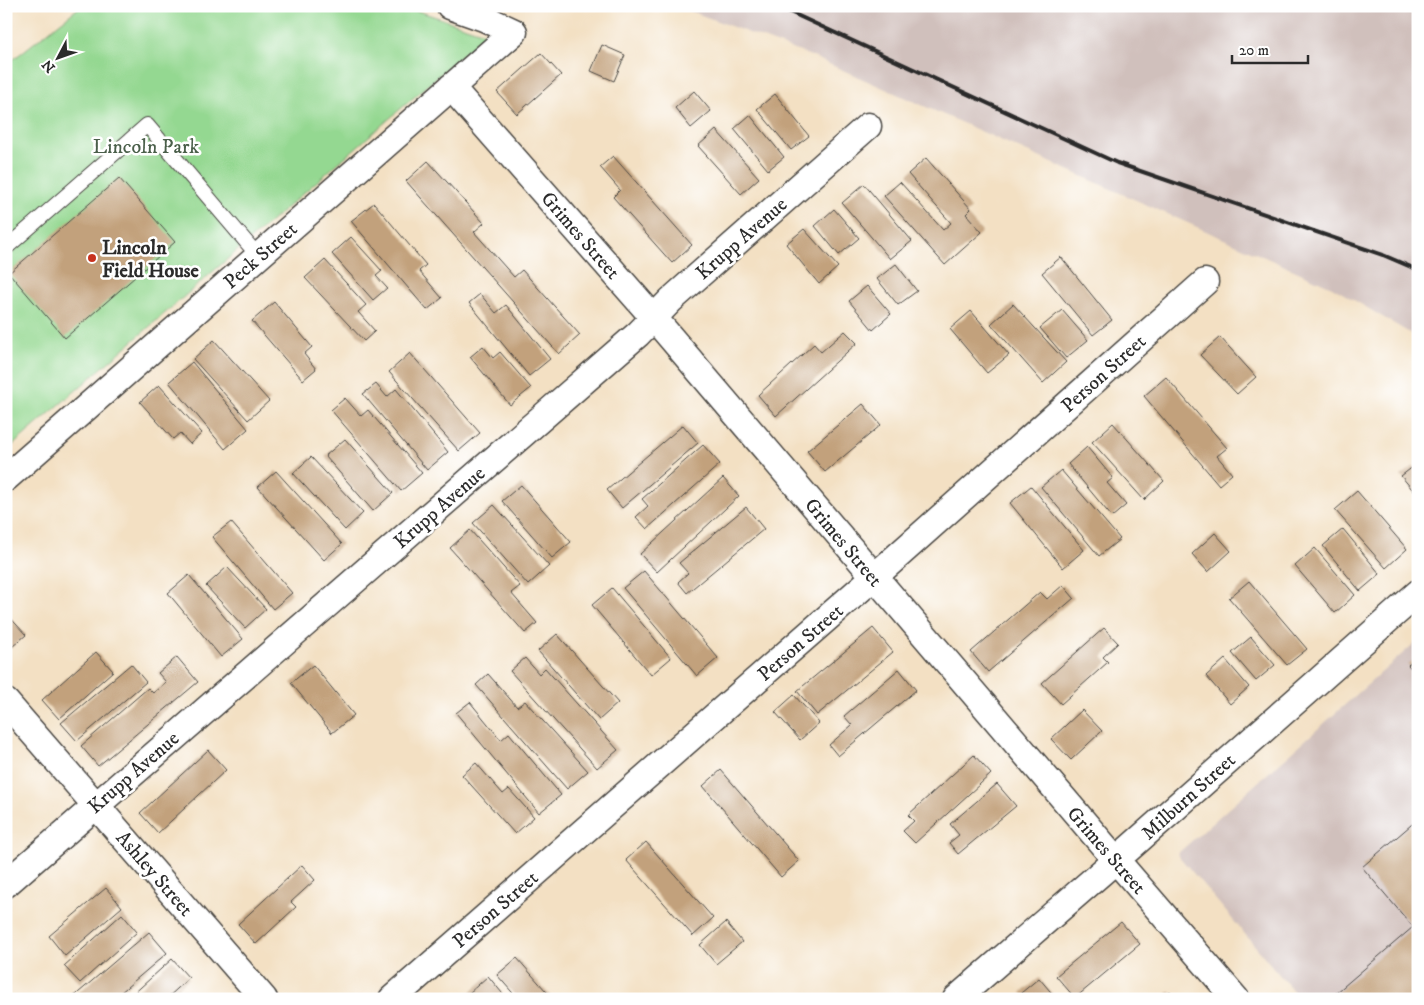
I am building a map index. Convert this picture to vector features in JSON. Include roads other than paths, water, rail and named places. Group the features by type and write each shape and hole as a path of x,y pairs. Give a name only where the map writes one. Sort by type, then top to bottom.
{"street":[{"name":"Peck Street","path":"6,478 514,32 484,18 450,6"},
{"name":"Grimes Street","path":"451,87 654,318 1236,999"},
{"name":"Krupp Avenue","path":"6,884 638,334 670,300 868,126"},
{"name":"Person Street","path":"392,999 874,577 1205,282"},
{"name":"Milburn Street","path":"956,999 1415,600"},
{"name":"Ashley Street","path":"6,702 264,999"}],"lane":[{"path":"6,248 147,125 259,257"}],"railway":[{"path":"777,6 1117,163 1383,255 1418,270"}],"place":[{"name":"Lincoln Field House","path":"92,258"}],"park label":[{"name":"Lincoln Park","path":"146,146"}]}
